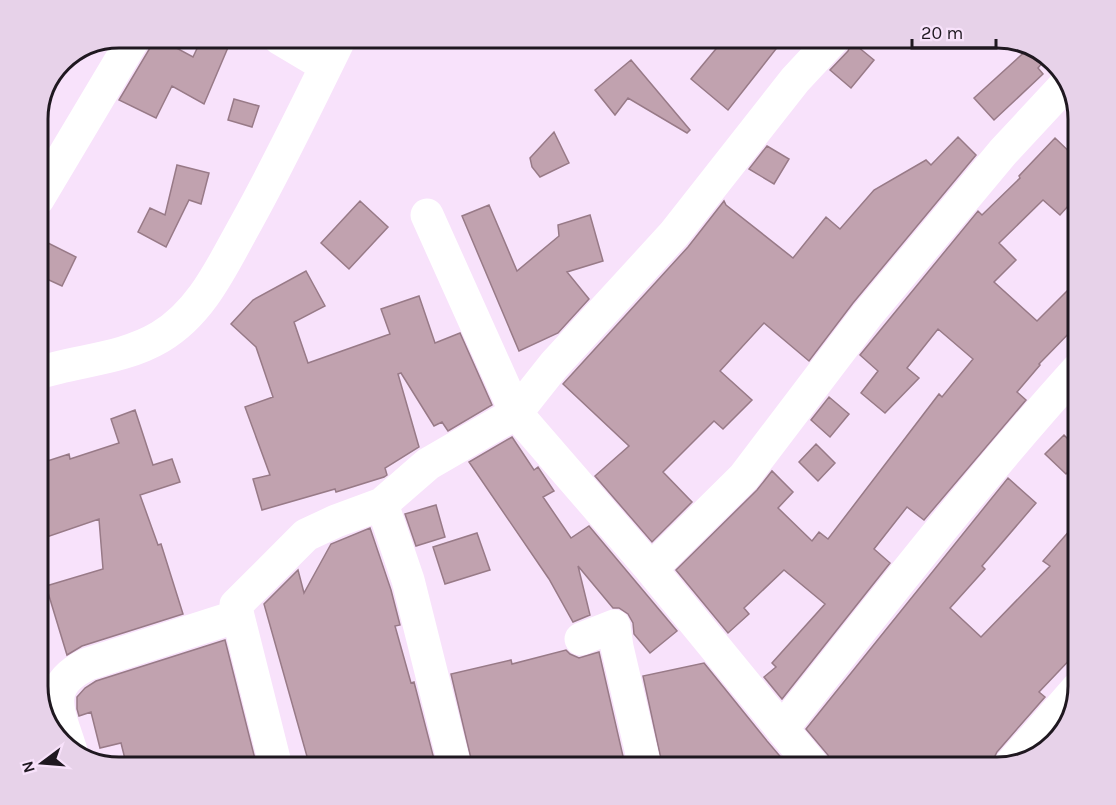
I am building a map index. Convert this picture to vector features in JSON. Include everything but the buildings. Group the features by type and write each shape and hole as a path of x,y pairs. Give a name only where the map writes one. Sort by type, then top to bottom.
{"street":[{"path":"48,182 128,48"},
{"path":"296,48 326,66"},
{"path":"48,370 64,364 117,355 140,347 161,336 194,309 207,292 257,204 335,48"},
{"path":"273,757 236,605 306,535 382,504 428,464 516,413 554,365 674,234 795,80 825,48"},
{"path":"651,569 744,477 882,297 1003,152 1061,89"},
{"path":"427,215 516,413 651,569 805,757"},
{"path":"782,729 940,531 1068,380"},
{"path":"382,504 408,580 452,757"},
{"path":"65,732 59,711 57,692 63,681 73,671 88,664 238,616"},
{"path":"581,639 614,626 642,757"},
{"path":"1021,753 1065,702"}]}
